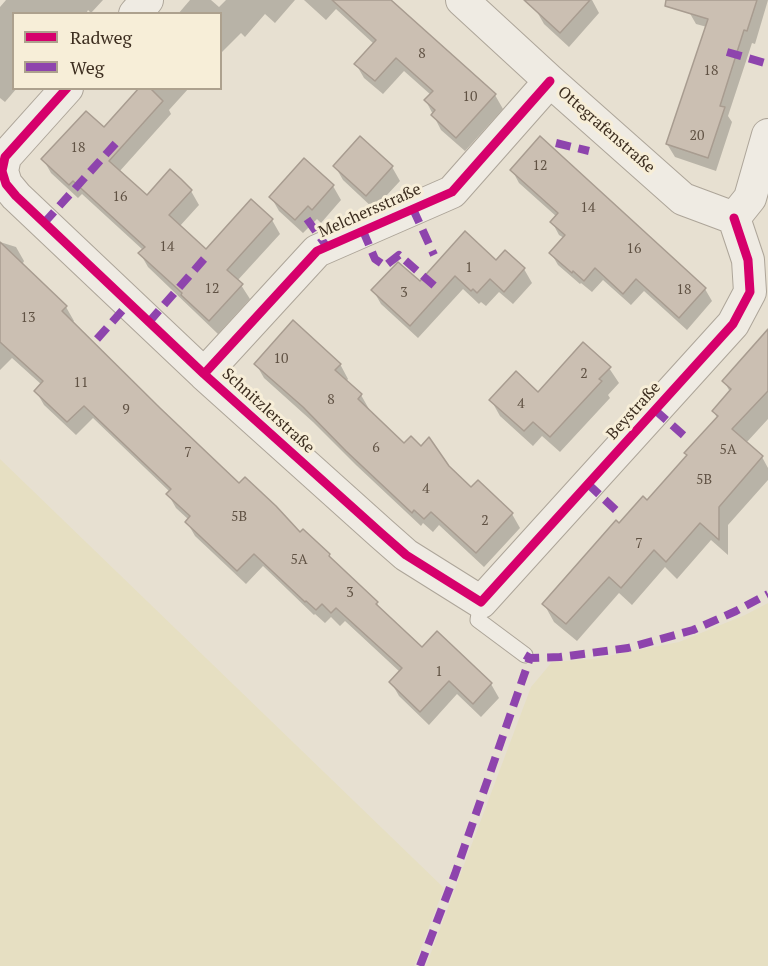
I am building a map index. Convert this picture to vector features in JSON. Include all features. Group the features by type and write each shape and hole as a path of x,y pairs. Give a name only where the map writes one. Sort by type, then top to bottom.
{"street":[{"path":"137,12 147,0"},
{"name":"Ottegrafenstraße","path":"462,0 683,199 734,218"},
{"name":"Melchersstraße","path":"204,374 317,251 452,192 550,81"},
{"name":"Schnitzlerstraße","path":"65,90 5,157 2,171 6,184 204,374 406,555 481,602"},
{"path":"734,218 750,198 768,135"},
{"name":"Beystraße","path":"481,602 733,324 750,292 748,260 734,218"}],"lane":[{"path":"481,602 478,620 525,655"}],"shaded area":[{"path":"0,459 444,888 414,966 0,966"},
{"path":"768,603 768,966 426,966 531,687 552,662 593,659 679,642"}],"building":[{"path":"332,0 391,0 496,94 456,138 431,115 435,110 424,100 433,91 396,58 375,81 354,64 376,40"},
{"path":"524,0 590,0 560,33"},
{"path":"666,0 757,0 747,31 744,30 720,106 725,107 708,158 666,144 708,19 665,6"},
{"path":"137,90 152,90 163,101 109,161 147,195 170,169 192,190 169,215 206,249 251,199 273,219 227,270 243,284 209,321 138,253 145,247 73,181 69,185 41,159 86,111 104,127"},
{"path":"360,136 393,166 366,196 333,166"},
{"path":"540,136 706,288 679,318 636,279 623,294 595,268 584,281 549,253 565,235 550,222 558,213 510,170"},
{"path":"304,158 334,185 312,210 308,206 295,220 269,197"},
{"path":"465,231 496,260 505,250 525,268 504,292 490,279 477,293 473,289 471,291 455,276 410,326 371,290 398,262 420,281"},
{"path":"0,242 67,306 62,311 239,483 245,477 300,532 303,529 330,554 329,556 378,602 376,604 422,647 437,631 492,683 473,704 449,681 420,712 389,682 402,668 336,608 331,613 322,604 316,610 254,554 237,571 185,522 190,516 166,494 171,489 84,406 67,422 34,391 43,381 0,342"},
{"path":"293,320 341,364 335,370 362,394 358,399 404,443 411,436 421,446 429,437 449,466 471,487 478,480 513,513 476,553 431,512 424,519 414,510 412,513 303,407 254,364"},
{"path":"768,329 768,391 732,429 763,456 719,507 719,540 700,523 666,562 654,550 621,588 609,577 566,624 542,604 616,520 619,523 643,496 647,500 687,455 684,453 718,416 712,411 731,389 722,381"},
{"path":"583,342 611,367 599,379 602,381 550,437 533,422 524,431 489,400 516,371 538,392"}],"marked path":[{"path":"727,52 768,64"},
{"path":"44,223 116,143"},
{"path":"556,143 589,151"},
{"path":"413,209 434,255"},
{"path":"307,219 327,247"},
{"path":"363,231 375,259 385,266 399,255 438,289"},
{"path":"149,322 204,259"},
{"path":"97,339 129,303"},
{"path":"655,410 689,440"},
{"path":"588,484 621,515"},
{"path":"525,655 530,658 560,657 628,648 693,630 768,594"},
{"path":"420,966 455,874 530,658"}],"cycle path":[{"path":"204,374 317,251 452,192 550,81"},
{"path":"65,90 5,157 2,171 6,184 204,374 381,533 406,555 481,602 733,324 750,292 748,260 734,218"}]}
